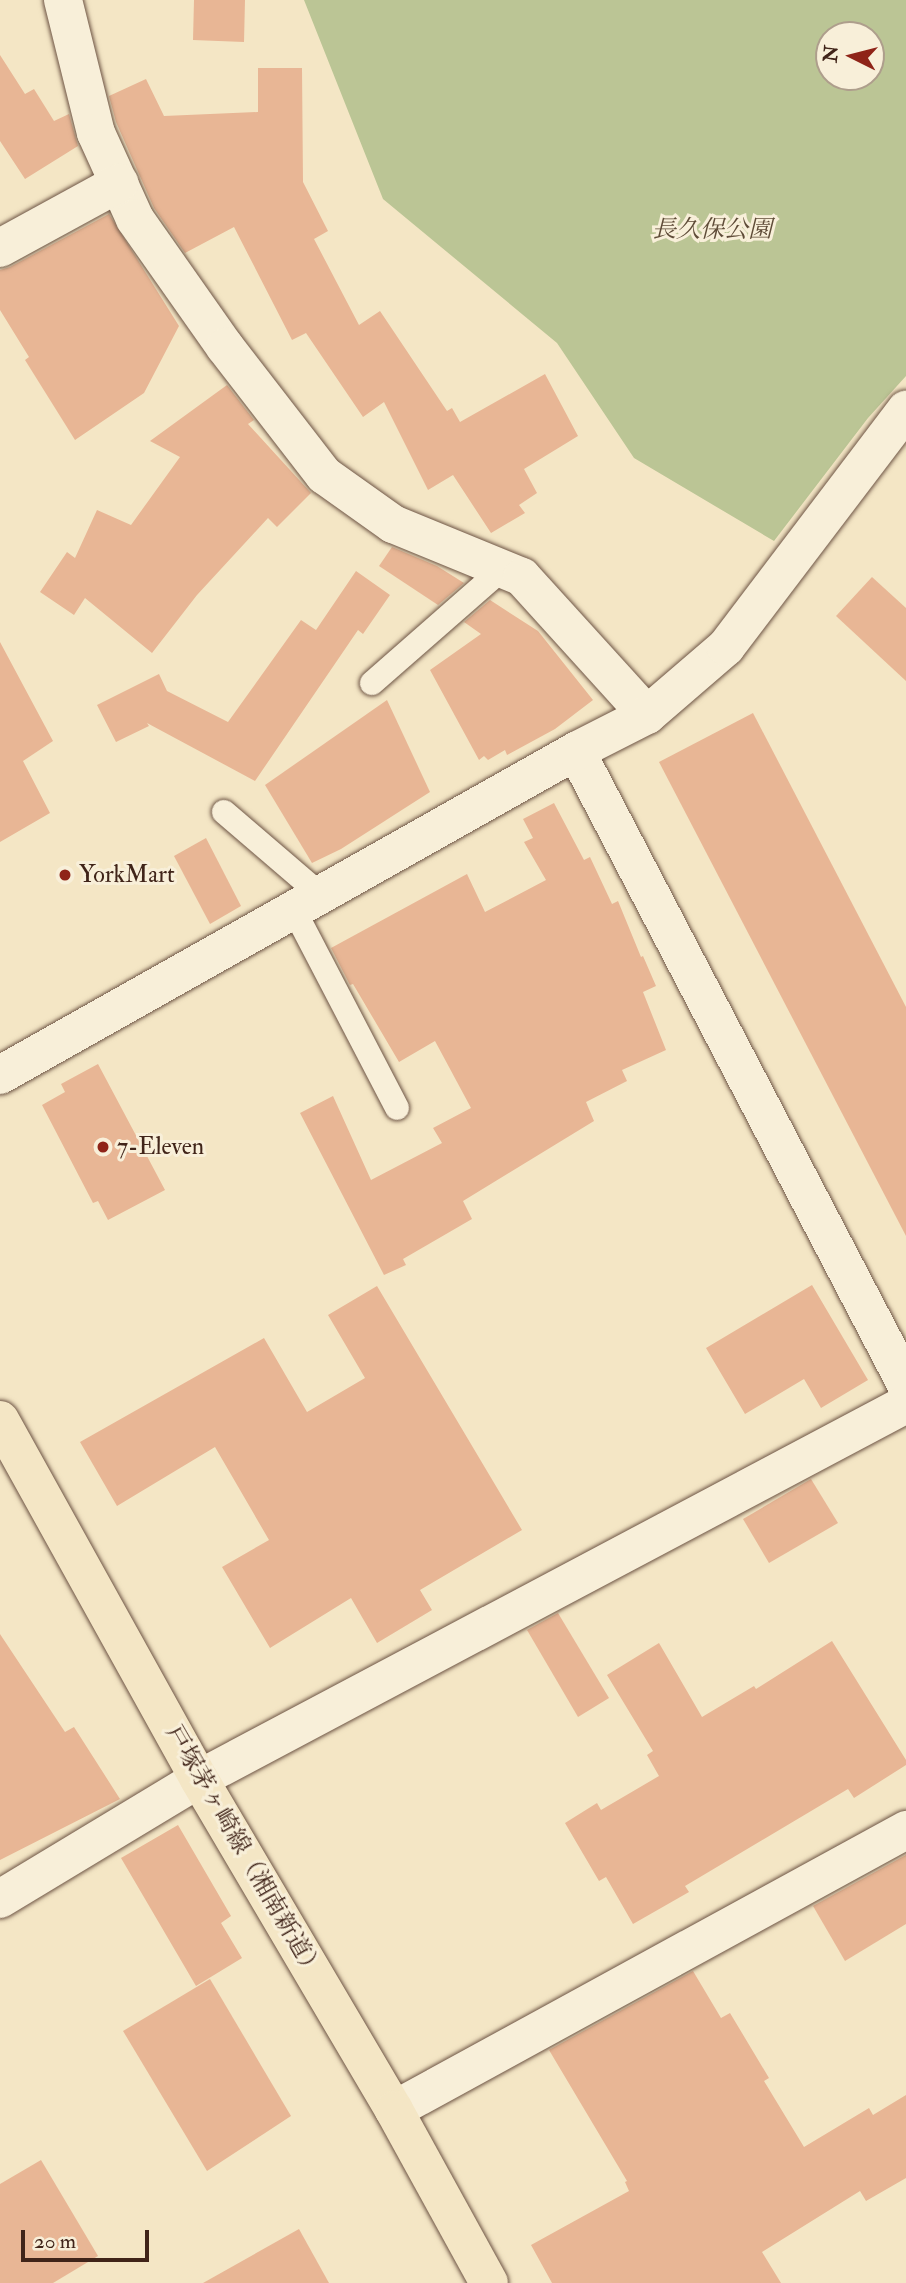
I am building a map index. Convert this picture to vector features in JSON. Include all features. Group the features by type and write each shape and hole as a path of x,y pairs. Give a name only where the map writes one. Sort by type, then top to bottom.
{"main road":[{"name":"戸塚茅ヶ崎線（湘南新道）","path":"0,1420 200,1779 394,2110 489,2283"}],"street":[{"path":"63,0 96,133 135,219 225,346 324,475 393,524 522,577 647,715"},
{"path":"0,248 119,183"},
{"path":"0,1075 576,751 647,715 726,647 906,410"},
{"path":"576,751 906,1384"},
{"path":"0,1899 200,1779 906,1404"},
{"path":"394,2110 906,1830"}],"lane":[{"path":"372,683 502,569"},
{"path":"223,812 308,903 397,1108"}],"green space":[{"name":"長久保公園","path":"304,0 906,0 906,376 868,418 774,541 634,458 557,343 383,199"}],"building":[{"path":"194,0 245,0 244,42 193,40"},
{"path":"0,55 25,94 34,89 54,121 69,114 78,146 25,179 0,141"},
{"path":"258,68 302,68 303,182 328,231 314,239 359,325 380,311 447,411 452,408 460,422 545,374 578,436 524,469 537,493 519,505 525,513 491,533 453,475 428,490 384,402 363,417 306,333 292,340 234,227 185,253 154,208 116,122 109,96 146,79 164,116 258,112"},
{"path":"109,214 179,326 144,393 75,440 25,360 29,357 0,310 0,270"},
{"path":"227,385 254,420 248,424 311,493 277,527 268,518 197,595 152,653 85,598 74,615 40,592 67,552 75,558 97,510 131,525 180,457 150,441"},
{"path":"392,547 437,566 464,583 438,605 379,566"},
{"path":"356,571 390,595 363,634 358,630 255,781 147,723 149,726 116,742 97,705 159,674 167,691 228,722 301,620 316,630"},
{"path":"872,577 906,608 906,681 836,616"},
{"path":"490,600 538,631 593,700 555,729 507,755 505,750 488,760 484,756 479,760 430,670 481,634 464,622"},
{"path":"0,642 53,741 23,761 50,813 0,842"},
{"path":"387,700 430,792 341,849 312,863 265,785"},
{"path":"753,713 906,1007 906,1236 659,762"},
{"path":"554,803 584,860 590,857 612,904 618,901 641,957 643,956 656,986 643,992 666,1050 622,1070 627,1081 586,1102 594,1121 463,1201 472,1219 403,1259 406,1265 384,1275 300,1113 333,1096 371,1180 442,1143 433,1128 471,1108 435,1041 399,1062 353,984 350,985 331,948 467,874 485,912 546,880 524,842 533,838 523,819"},
{"path":"206,838 241,906 210,924 174,856"},
{"name":"7-Eleven","path":"98,1064 165,1190 108,1220 98,1201 93,1203 42,1105 65,1092 61,1084"},
{"path":"812,1285 868,1380 821,1408 804,1379 745,1414 706,1348"},
{"path":"377,1286 522,1530 420,1590 432,1610 377,1643 351,1598 270,1648 222,1567 269,1540 215,1447 117,1506 80,1442 264,1338 307,1412 365,1378 328,1315"},
{"path":"811,1479 838,1523 769,1563 743,1519"},
{"path":"558,1613 609,1698 578,1717 527,1630"},
{"path":"0,1634 65,1732 74,1727 120,1799 0,1860"},
{"path":"832,1641 906,1760 906,1765 854,1798 848,1789 685,1886 689,1892 633,1924 606,1877 599,1881 565,1823 597,1803 601,1810 659,1776 647,1755 653,1751 607,1675 659,1643 702,1717 754,1686 756,1689"},
{"path":"178,1825 231,1916 221,1923 242,1958 196,1986 121,1858"},
{"path":"906,1855 906,1924 845,1961 813,1906"},
{"path":"693,1971 721,2018 730,2013 769,2078 764,2081 804,2147 869,2108 873,2115 906,2095 906,2178 866,2201 860,2191 762,2252 781,2283 552,2283 531,2245 629,2191 625,2182 627,2181 549,2050"},
{"path":"210,1979 291,2116 207,2171 123,2031"},
{"path":"41,2160 98,2256 53,2283 0,2283 0,2184"},
{"path":"299,2229 329,2283 203,2283"}],"place":[{"name":"YorkMart","path":"65,875"},
{"name":"7-Eleven","path":"103,1147"}]}
